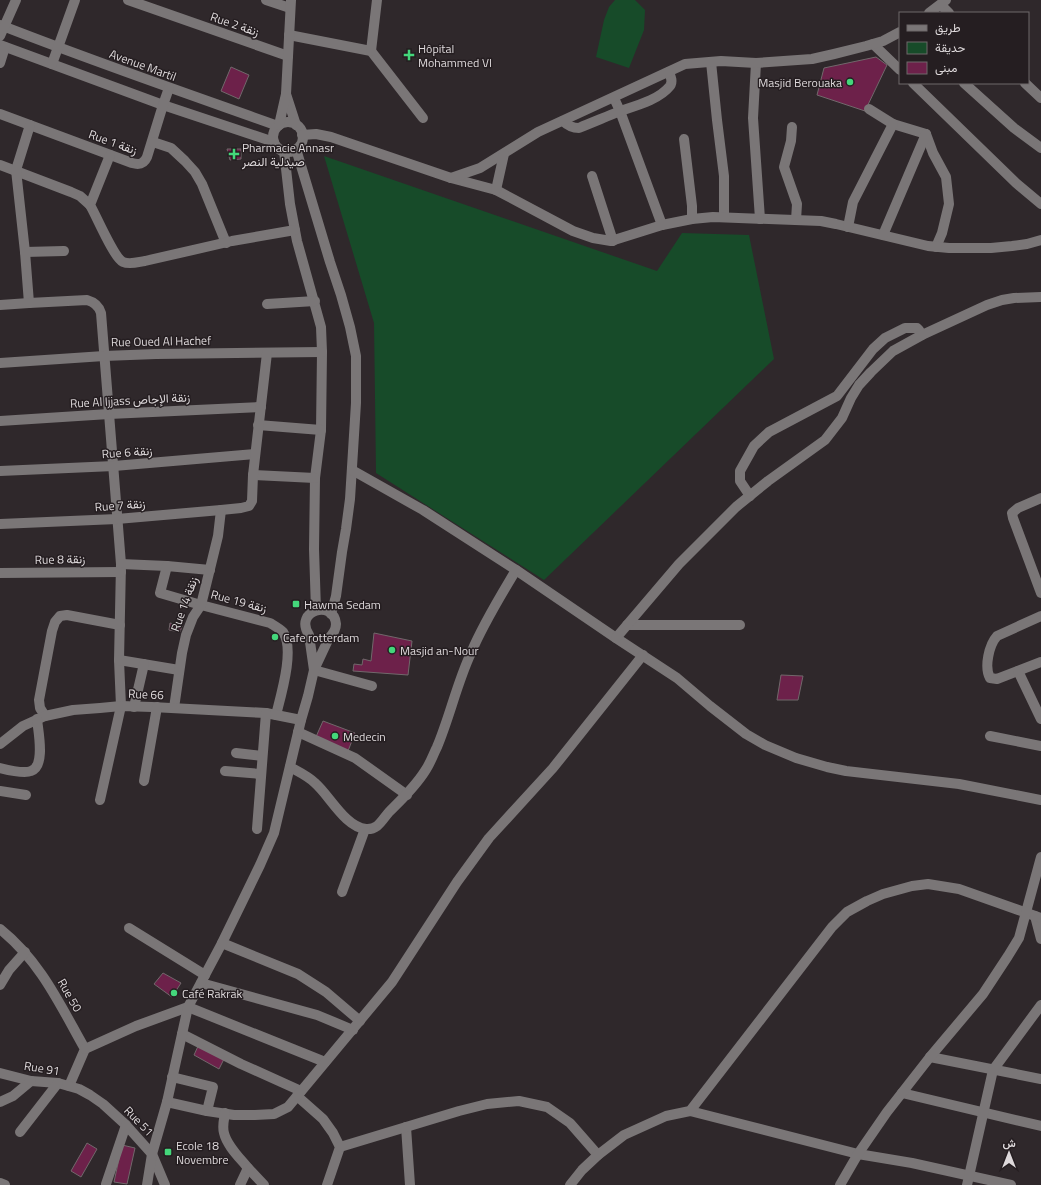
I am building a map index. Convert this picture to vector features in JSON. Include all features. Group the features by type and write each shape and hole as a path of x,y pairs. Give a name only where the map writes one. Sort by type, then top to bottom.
{"street":[{"path":"1,29 16,0"},
{"path":"52,64 75,0"},
{"name":"Rue 2 زنقة","path":"128,0 288,56"},
{"path":"266,0 291,4 286,94 278,126 273,134 274,142 278,148 290,152 296,149 301,142 302,134 296,125 286,94"},
{"path":"371,51 377,0"},
{"path":"930,12 943,3 948,12"},
{"name":"Avenue Martil","path":"1,29 278,126"},
{"path":"451,178 480,168 538,132 685,64 711,62 756,63 812,59 883,41 899,33"},
{"path":"289,35 371,51 423,118"},
{"path":"873,44 899,69"},
{"path":"0,63 3,46 163,105 274,142"},
{"path":"711,62 724,176 724,217"},
{"path":"756,63 753,118 760,219"},
{"path":"563,121 568,126 579,128 648,101 663,93 671,85 671,77 669,72"},
{"path":"914,84 1016,183 1041,204"},
{"path":"965,84 1014,128 1041,148"},
{"path":"1026,84 1041,98"},
{"name":"Rue 1 زنقة","path":"0,114 132,163 140,164 146,160 153,142 169,88"},
{"path":"614,98 662,224"},
{"path":"869,109 893,124 926,134"},
{"path":"278,126 282,123 289,122 296,125"},
{"path":"848,227 853,202 893,124"},
{"path":"29,303 16,170 30,125"},
{"path":"792,127 791,141 784,168 797,204 796,220"},
{"path":"302,134 316,134 331,137 451,178 496,190 573,231 593,238 608,241 662,224 692,219 724,217 821,221 921,245 949,248 991,248 1027,244 1041,240"},
{"path":"883,235 926,134"},
{"path":"926,134 933,153 946,177 949,204 942,232 936,247"},
{"path":"684,138 692,206 692,219"},
{"path":"153,142 171,148 195,172 202,184 226,243"},
{"path":"296,149 354,342 356,402 350,499 336,596 331,614"},
{"path":"284,151 290,204 300,254 315,301 321,327 321,430 316,478 314,549 316,610"},
{"path":"496,190 504,154"},
{"path":"90,205 110,155"},
{"path":"0,165 76,194 90,205 114,252 120,260 124,262 132,263 145,261 226,243 295,230"},
{"path":"592,176 613,240"},
{"path":"25,252 64,251"},
{"path":"616,638 679,564 721,522 750,496 825,440 842,418 859,385 892,352 922,335 995,302 1014,298 1041,297"},
{"path":"0,305 87,300 94,303 100,310 114,466 121,568 119,660 121,706 100,800"},
{"path":"267,304 315,301"},
{"path":"750,496 740,481 740,471 754,446 769,432 837,396 873,349 885,338 905,328 917,328 922,335"},
{"name":"Rue Oued Al Hachef","path":"0,363 104,356 322,352"},
{"path":"267,353 253,475 316,478"},
{"name":"Rue Al Ijjass زنقة الإجاص","path":"0,421 261,407"},
{"path":"258,425 321,430"},
{"name":"Rue 6 زنقة","path":"0,471 114,466 255,454"},
{"path":"352,470 423,510 516,570 677,678 746,734 765,745 790,756 846,771 959,784 1041,800"},
{"name":"Rue 7 زنقة","path":"0,524 117,519 241,508 249,506 252,502 253,475"},
{"path":"1041,498 1018,508 1012,513 1041,593"},
{"name":"Rue 14 زنقة","path":"174,708 179,670 186,636 193,617 200,605 210,570 222,510"},
{"name":"Rue 8 زنقة","path":"0,573 121,568 140,564 210,570"},
{"name":"Rue 19 زنقة","path":"167,566 160,593 270,623 282,632 287,644 287,663 271,714"},
{"path":"290,767 315,783 336,807 355,825 365,829 378,826 407,795 428,766 448,719 470,653 516,570"},
{"path":"147,1185 152,1154 166,1102 188,1007 222,943 274,833 314,670 329,638 335,631 336,622 331,614 324,610 316,610 308,616 305,626 309,635 314,670"},
{"path":"0,768 28,772 37,766 40,754 41,717 39,700 52,631 56,619 67,614 120,625"},
{"path":"1041,616 997,636 992,642 988,656 987,670 990,678 997,679 1041,662"},
{"path":"627,625 740,625"},
{"path":"309,635 317,640 329,638"},
{"path":"166,1102 207,1111 255,1116 274,1114 288,1107 392,982 457,882 489,838 553,768 643,655"},
{"path":"119,660 179,670"},
{"path":"134,707 144,664"},
{"path":"314,670 372,686"},
{"path":"1018,671 1041,719"},
{"name":"Rue 66","path":"0,744 16,730 41,717 73,710 121,706 271,714 301,720"},
{"path":"144,782 157,707"},
{"path":"256,829 262,756 271,714"},
{"path":"298,732 355,758 407,795"},
{"path":"990,736 1041,746"},
{"path":"236,753 262,756"},
{"path":"225,771 261,774"},
{"path":"0,791 26,795"},
{"path":"342,892 365,829"},
{"path":"1041,858 1034,915 1041,939"},
{"path":"690,1110 832,927 847,912 883,894 912,886 928,884 959,889 1034,915"},
{"path":"840,1185 858,1154 887,1112 930,1057 983,994 1034,915"},
{"path":"129,928 203,979 317,1015 353,1030"},
{"name":"Rue 50","path":"0,929 25,952 45,979 85,1049"},
{"path":"222,943 298,974 326,992 360,1021"},
{"path":"0,985 9,970 25,952"},
{"path":"968,1180 993,1070 1041,1005"},
{"path":"69,1086 85,1049 136,1026 188,1007 325,1062"},
{"path":"182,1034 299,1094 323,1119 333,1133 340,1147 327,1185"},
{"path":"930,1057 1041,1079"},
{"name":"Rue 91","path":"0,1073 31,1081 58,1083 79,1089"},
{"path":"172,1077 213,1087 207,1111"},
{"path":"0,1102 13,1096 31,1081"},
{"path":"20,1132 58,1083"},
{"name":"Rue 51","path":"79,1089 90,1094 103,1104 126,1125 152,1154 165,1185"},
{"path":"902,1093 1041,1126"},
{"path":"340,1147 459,1110 487,1104 519,1101 547,1107 570,1122 598,1155"},
{"path":"570,1185 582,1170 598,1155 624,1136 666,1116 690,1110 858,1154 912,1163 968,1180 1011,1185"},
{"path":"225,1113 223,1126 224,1134 233,1150 264,1185"},
{"path":"106,1184 126,1125"},
{"path":"406,1127 410,1185"},
{"path":"240,1185 248,1168"},
{"path":"0,1183 5,1185"}],"green space":[{"path":"615,0 635,0 645,10 644,30 629,68 596,57 604,20 609,7"},
{"path":"324,156 657,271 682,233 749,235 774,359 544,580 376,473 374,323"}],"building":[{"name":"Masjid Berouaka","path":"876,57 887,65 865,111 817,95 824,68"},
{"path":"231,67 249,75 239,99 221,91"},
{"path":"227,149 241,149 241,159 230,160"},
{"path":"170,623 182,626 180,632 169,630"},
{"name":"Masjid an-Nour","path":"374,633 412,641 408,675 353,671 354,664 362,665 363,659 371,661"},
{"path":"781,675 803,676 798,700 777,700"},
{"name":"Medecin","path":"323,721 355,733 348,751 315,739"},
{"path":"163,973 181,983 172,997 154,984"},
{"path":"199,1044 225,1057 219,1069 194,1055"},
{"path":"87,1143 97,1149 81,1177 71,1171"},
{"path":"122,1145 135,1148 127,1184 114,1182"}],"place":[{"name":"Hôpital Mohammed VI","path":"409,55"},
{"name":"Masjid Berouaka","path":"850,82"},
{"name":"Pharmacie Annasr صيدلية النصر","path":"234,154"},
{"name":"Hawma Sedam","path":"296,604"},
{"name":"Cafe rotterdam","path":"275,637"},
{"name":"Masjid an-Nour","path":"392,650"},
{"name":"Medecin","path":"335,736"},
{"name":"Café Rakrak","path":"174,993"},
{"name":"Ecole 18 Novembre","path":"168,1152"}]}
